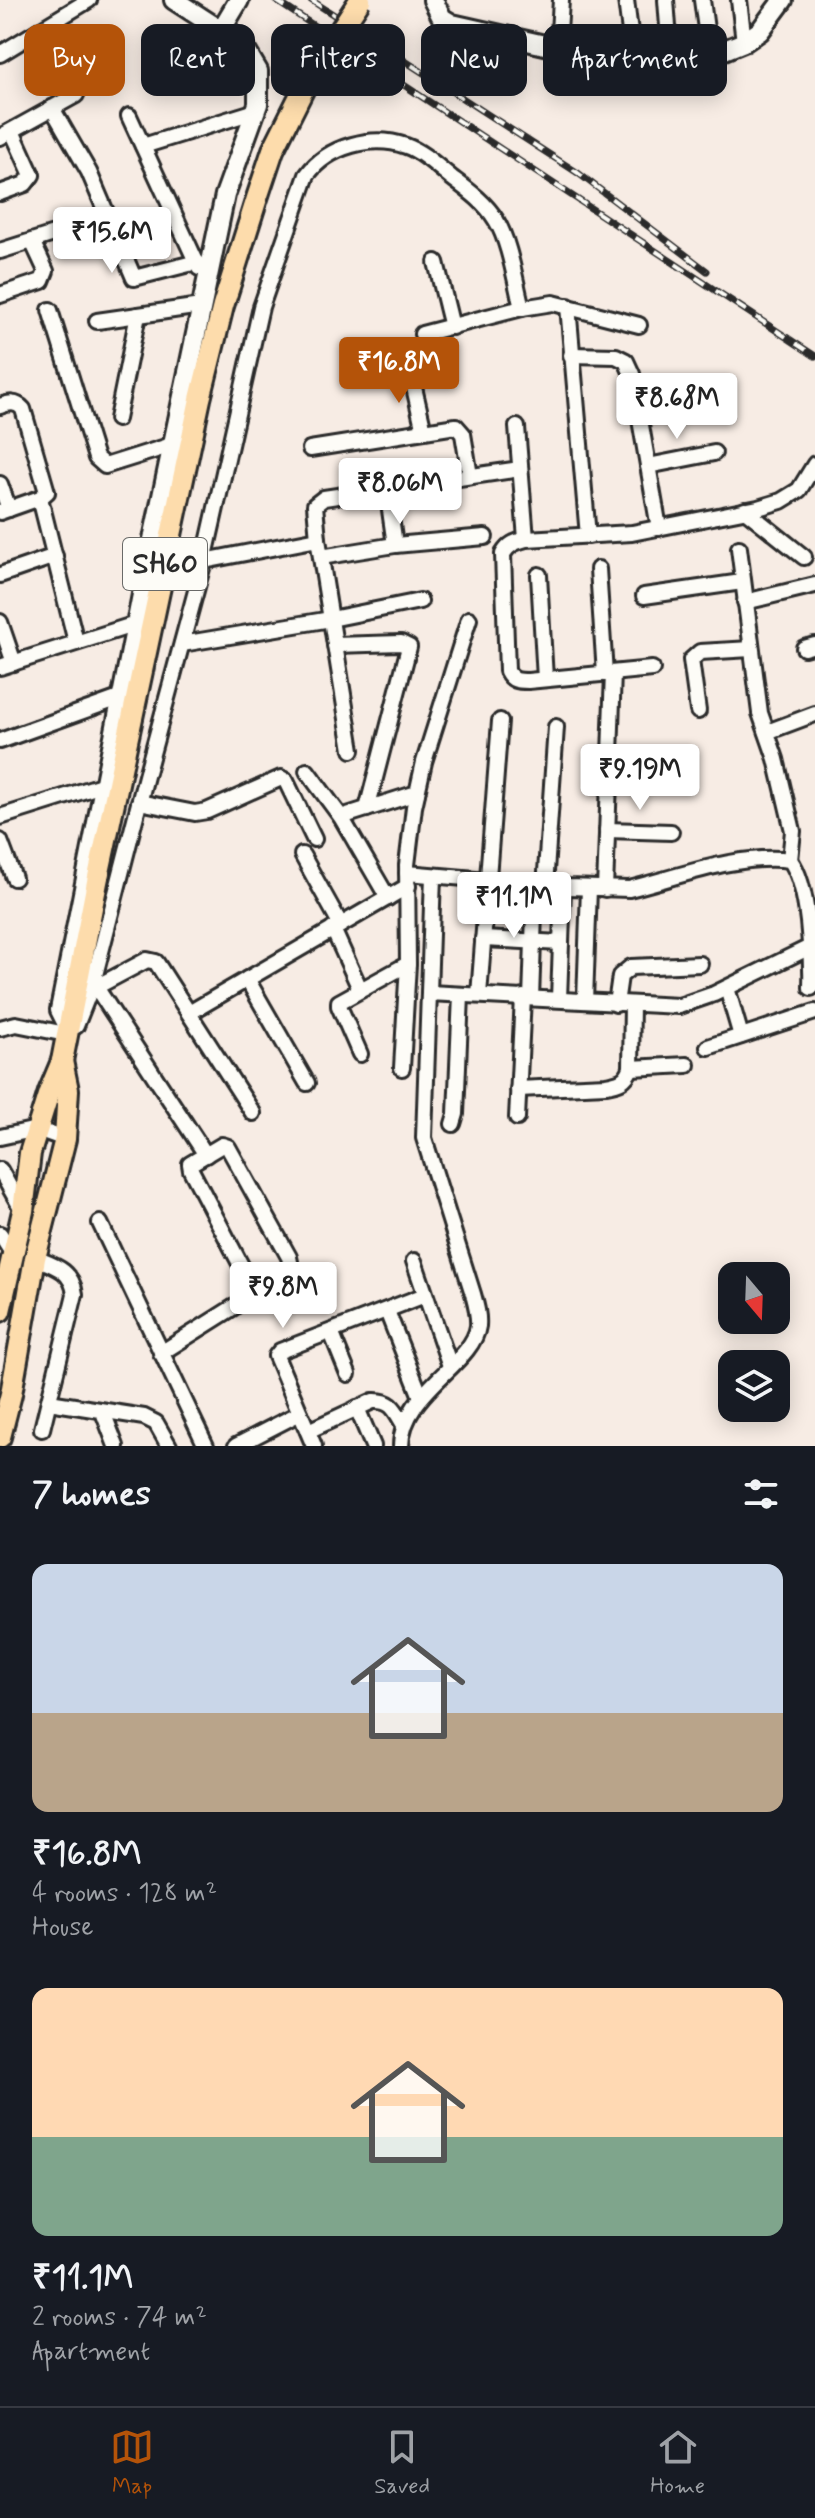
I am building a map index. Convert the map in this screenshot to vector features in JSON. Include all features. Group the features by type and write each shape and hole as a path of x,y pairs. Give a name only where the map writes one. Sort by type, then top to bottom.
{"main road":[{"name":"SH60","path":"0,1311 7,1262 23,1211 30,1153 62,1061 200,399 223,306 273,150 309,78 360,0"},
{"name":"SH60","path":"0,1437 11,1394 35,1258 65,1139 68,1090 62,1061"}],"street":[{"path":"0,54 89,0"},
{"path":"174,0 212,24"},
{"path":"225,24 239,0"},
{"path":"433,0 442,18 452,24 543,45"},
{"path":"560,24 561,0"},
{"path":"626,0 629,24"},
{"path":"666,0 668,24"},
{"path":"702,0 705,24"},
{"path":"739,0 744,42"},
{"path":"727,49 760,31 783,0"},
{"path":"0,1028 16,1024 67,1030 60,1010 225,195 258,104 258,71 255,66"},
{"path":"0,193 25,184 32,175 6,134 74,96"},
{"path":"52,108 89,172 134,278 197,262"},
{"path":"143,146 256,111"},
{"path":"129,116 206,283"},
{"path":"62,1061 95,985 139,802 204,561 261,307 307,175 317,162 340,149 362,143 387,141 418,152 483,202 496,220 522,308"},
{"path":"0,251 57,233"},
{"path":"0,295 42,281 46,276 32,241"},
{"path":"436,262 452,327"},
{"path":"422,334 553,303 639,325"},
{"path":"97,321 201,306"},
{"path":"568,306 588,536"},
{"path":"50,310 96,458 101,464 105,466 172,445"},
{"path":"117,419 138,315"},
{"path":"571,355 616,356 626,361 632,374 659,528"},
{"path":"410,370 424,431"},
{"path":"0,406 13,403 23,409 47,488 46,494 40,498 4,511 0,484"},
{"path":"310,449 456,426 463,434 470,476"},
{"path":"517,427 526,539"},
{"path":"648,466 714,453"},
{"path":"652,669 517,681 510,677 507,671 503,554 512,543 526,539 632,533 781,501 799,490 815,464"},
{"path":"352,750 314,512 318,501 520,469"},
{"path":"387,489 395,545"},
{"path":"40,498 76,642"},
{"path":"745,510 804,557"},
{"path":"321,557 395,545 485,537"},
{"path":"204,561 318,539"},
{"path":"739,548 760,713 776,759 793,831 790,860 801,878 811,939 811,988"},
{"path":"0,575 55,556"},
{"path":"598,569 609,673 605,889"},
{"path":"539,575 545,679"},
{"path":"644,596 742,582"},
{"path":"745,602 815,585"},
{"path":"182,644 420,601"},
{"path":"402,1068 408,964 408,880 417,793 469,619"},
{"path":"0,622 7,665 136,624"},
{"path":"335,645 401,643 409,647 367,809"},
{"path":"698,711 691,660 695,654 751,649"},
{"path":"0,741 122,697"},
{"path":"767,732 815,714"},
{"path":"479,995 500,721"},
{"path":"517,1118 556,727"},
{"path":"609,769 682,773"},
{"path":"307,771 341,817 388,898"},
{"path":"139,802 195,813 207,811 281,778 286,781 314,839"},
{"path":"0,817 105,784"},
{"path":"341,817 417,793"},
{"path":"607,830 671,832"},
{"path":"0,841 14,878"},
{"path":"302,855 337,927 360,989"},
{"path":"189,1013 388,898 408,880 433,876 629,889 743,861 790,860"},
{"path":"801,878 815,872"},
{"path":"401,1446 404,1425 421,1397 472,1341 478,1328 478,1314 424,1138 433,876"},
{"path":"559,999 563,887"},
{"path":"585,1001 589,888"},
{"path":"483,939 561,943"},
{"path":"429,993 679,1006 727,988 811,939"},
{"path":"95,985 147,960 156,962 253,1113"},
{"path":"81,963 206,1155"},
{"path":"360,1054 339,1002 408,964"},
{"path":"616,1004 620,976 631,967 700,964"},
{"path":"247,979 307,1083"},
{"path":"727,988 741,1036"},
{"path":"453,1124 461,995"},
{"path":"518,1089 620,1083 628,1077 631,1068 632,1005"},
{"path":"708,1047 815,1012"},
{"path":"631,1068 687,1065"},
{"path":"0,1137 37,1129 65,1139"},
{"path":"256,1294 190,1164 222,1145 228,1147 289,1257 291,1267"},
{"path":"0,1170 23,1211"},
{"path":"100,1223 206,1446"},
{"path":"0,1234 7,1262"},
{"path":"35,1258 64,1270 75,1294 42,1429"},
{"path":"414,1261 450,1366"},
{"path":"314,1446 276,1356 280,1351 425,1295"},
{"path":"161,1353 234,1307"},
{"path":"387,1311 421,1397"},
{"path":"331,1332 348,1374"},
{"path":"308,1431 373,1401 383,1400 391,1404 404,1425"},
{"path":"49,1402 150,1419 160,1429 169,1446"},
{"path":"357,1408 373,1446"},
{"path":"103,1412 116,1446"},
{"path":"236,1446 300,1413"}],"railway":[{"path":"275,0 815,356"},
{"path":"311,0 578,173 707,271"}]}
